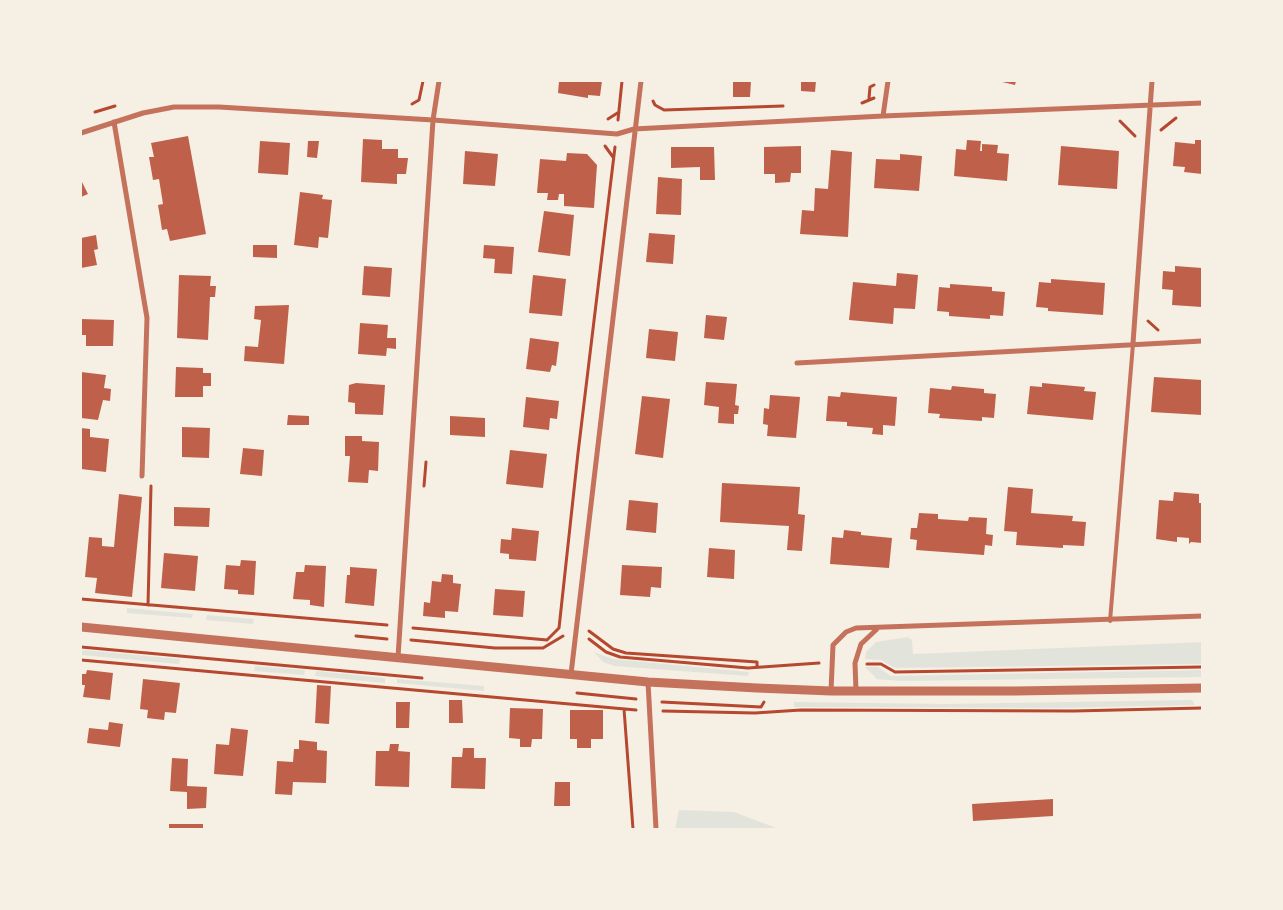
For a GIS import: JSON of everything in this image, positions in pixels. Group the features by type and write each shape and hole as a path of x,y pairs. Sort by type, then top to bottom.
{"street":[{"path":"398,657 433,120 439,81"},
{"path":"571,674 641,81"},
{"path":"883,116 888,81"},
{"path":"1133,343 1152,81"},
{"path":"81,133 143,113 174,108 210,107 433,120 617,134 634,129 883,116 1202,103"},
{"path":"114,122 147,318 142,476"},
{"path":"797,362 1202,340"},
{"path":"831,691 831,662 834,645 846,632 856,628 878,629 1110,621 1202,616"},
{"path":"81,627 648,682 757,688 831,691 1202,688"},
{"path":"856,691 855,663 861,644 878,629"},
{"path":"648,682 656,829"}],"lane":[{"path":"1110,621 1133,343"}],"path":[{"path":"404,105 412,104 419,100 423,81"},
{"path":"81,599 546,640 559,628 622,81"},
{"path":"598,118 608,119 619,112"},
{"path":"1119,120 1135,136 1159,131 1177,116"},
{"path":"604,145 614,158"},
{"path":"1135,317 1146,319 1160,332"},
{"path":"423,490 427,453"},
{"path":"148,605 151,485"},
{"path":"559,628 592,631 613,649 626,653 757,662 755,713"},
{"path":"349,636 495,648 543,648 561,636 591,639 606,652 620,657 757,667 831,662"},
{"path":"855,663 881,664 896,672 1202,667"},
{"path":"624,709 634,829"}],"shaded area":[{"path":"127,608 193,614 192,618 127,613"},
{"path":"207,615 254,619 253,624 206,620"},
{"path":"908,637 912,640 913,654 1202,642 1202,664 895,668 881,660 865,659 866,652 876,642"},
{"path":"83,650 180,659 179,664 81,655"},
{"path":"594,652 613,659 749,672 748,676 614,666 603,662"},
{"path":"255,666 305,670 304,675 254,671"},
{"path":"865,667 878,667 891,676 1202,670 1202,677 899,681 877,679"},
{"path":"316,671 385,678 385,683 315,676"},
{"path":"397,679 484,686 484,691 397,683"},
{"path":"1192,700 1195,705 1057,708 794,707 794,702 946,704"},
{"path":"679,810 734,812 779,829 675,829"}],"building":[{"path":"559,81 602,81 600,96 588,95 588,98 558,93"},
{"path":"733,81 751,81 750,97 733,97"},
{"path":"801,81 816,81 815,92 801,91"},
{"path":"998,81 1016,81 1015,85"},
{"path":"188,136 206,234 170,241 167,229 162,230 158,205 163,204 159,179 153,180 149,157 154,157 151,143"},
{"path":"363,139 382,140 382,149 398,149 398,158 408,158 406,174 397,174 397,184 361,182"},
{"path":"967,140 981,141 980,151 982,151 982,144 998,145 997,153 1009,154 1007,181 954,176 956,149 966,150"},
{"path":"1195,140 1202,140 1202,174 1184,172 1185,167 1173,166 1175,142 1195,144"},
{"path":"260,141 290,143 288,175 258,173"},
{"path":"308,141 319,141 317,158 307,157"},
{"path":"801,146 801,173 791,173 790,182 775,183 775,174 764,174 764,147"},
{"path":"1061,146 1119,151 1117,189 1058,185"},
{"path":"671,147 714,147 715,180 700,180 700,167 671,168"},
{"path":"831,150 852,152 848,237 800,234 802,210 814,211 815,188 828,189"},
{"path":"465,151 498,154 495,186 463,184"},
{"path":"567,153 587,154 597,165 594,208 564,206 564,194 559,194 558,200 547,200 548,193 537,193 540,159 566,161"},
{"path":"900,154 922,156 919,191 874,188 876,159 900,160"},
{"path":"658,177 682,179 681,215 656,214"},
{"path":"81,180 88,194 81,197"},
{"path":"300,192 323,195 322,199 332,200 328,238 319,237 318,248 294,245"},
{"path":"544,211 574,215 570,256 538,252"},
{"path":"649,233 675,235 673,264 646,262"},
{"path":"96,235 98,249 94,250 97,265 81,268 81,238"},
{"path":"253,245 277,245 277,258 253,257"},
{"path":"484,245 514,247 512,274 494,273 495,259 483,258"},
{"path":"364,266 392,268 390,297 362,295"},
{"path":"1175,266 1202,268 1202,307 1172,305 1173,290 1162,289 1163,271 1175,272"},
{"path":"897,273 918,275 915,309 894,308 893,324 849,320 853,282 896,286"},
{"path":"179,275 211,276 210,286 216,286 215,297 210,297 208,340 177,338"},
{"path":"533,275 566,279 562,316 529,313"},
{"path":"1051,279 1105,283 1103,315 1048,311 1048,308 1036,307 1039,282 1051,283"},
{"path":"950,284 992,287 992,291 1005,292 1003,316 990,315 990,319 949,316 949,312 937,311 939,287 950,288"},
{"path":"289,305 284,364 244,361 245,346 258,347 261,320 254,319 255,306"},
{"path":"706,315 727,317 724,340 704,338"},
{"path":"81,319 114,320 113,346 86,346 86,335 81,335"},
{"path":"360,323 388,325 387,338 396,338 396,349 387,348 386,356 358,354"},
{"path":"649,329 678,332 675,361 646,358"},
{"path":"530,338 559,342 556,366 552,365 550,372 526,369"},
{"path":"176,367 203,368 203,373 211,373 211,386 203,386 203,397 175,397"},
{"path":"81,372 106,375 104,388 111,389 110,401 103,400 98,420 81,418"},
{"path":"1154,377 1202,380 1202,415 1151,412"},
{"path":"706,382 737,384 735,405 739,406 738,414 734,414 734,424 718,423 719,407 704,405"},
{"path":"356,383 385,385 383,415 355,414 355,403 348,402 349,385"},
{"path":"1042,383 1085,387 1084,391 1096,392 1093,420 1027,414 1030,386 1042,387"},
{"path":"952,386 984,389 984,393 996,394 994,418 982,417 982,421 939,418 940,414 928,413 930,388 951,390"},
{"path":"841,392 897,397 895,426 883,425 883,435 872,434 873,428 847,426 847,422 826,421 828,396 840,397"},
{"path":"770,395 800,397 796,438 767,436 768,425 763,424 764,408 769,409"},
{"path":"642,396 670,399 663,458 635,454"},
{"path":"526,397 559,401 557,419 550,418 549,430 523,427"},
{"path":"288,415 309,416 309,425 287,425"},
{"path":"450,416 485,418 485,437 450,435"},
{"path":"182,427 210,428 209,458 182,457"},
{"path":"81,428 90,429 90,437 109,439 106,472 81,469"},
{"path":"345,436 362,436 362,441 379,442 378,471 369,470 368,483 348,482 350,456 345,456"},
{"path":"243,448 264,450 262,476 240,474"},
{"path":"510,450 547,454 543,488 506,484"},
{"path":"722,483 800,487 798,514 805,515 802,551 787,550 789,526 720,522"},
{"path":"1008,487 1033,489 1031,513 1073,516 1072,521 1086,522 1084,546 1063,545 1063,548 1016,545 1017,532 1004,531"},
{"path":"1174,492 1199,494 1199,503 1202,503 1202,543 1191,542 1189,544 1189,538 1177,537 1177,542 1156,539 1159,500 1173,501"},
{"path":"119,494 142,497 132,597 95,593 97,578 85,577 89,537 102,538 102,546 114,547"},
{"path":"629,500 658,503 656,533 626,530"},
{"path":"174,507 210,508 209,527 174,526"},
{"path":"919,513 938,514 938,519 968,521 969,517 987,518 986,534 993,535 992,546 985,545 984,555 916,550 917,540 910,539 911,528 917,528"},
{"path":"512,528 539,531 536,561 509,559 509,554 500,553 501,539 511,540"},
{"path":"844,530 861,532 861,535 892,538 889,568 830,564 832,537 843,538"},
{"path":"709,548 735,550 734,579 707,577"},
{"path":"164,553 198,556 195,591 161,588"},
{"path":"241,560 256,561 254,595 238,594 238,590 224,589 226,565 240,566"},
{"path":"305,565 326,566 324,607 310,605 310,600 293,599 296,572 304,572"},
{"path":"622,565 662,567 661,588 651,587 650,597 620,595"},
{"path":"350,567 377,569 374,606 345,603 347,575 350,575"},
{"path":"442,574 453,575 453,583 461,584 458,612 445,611 445,618 423,616 424,602 430,603 432,581 441,582"},
{"path":"495,589 525,591 523,617 493,615"},
{"path":"87,670 113,673 110,700 83,697 85,685 81,685 81,674 86,674"},
{"path":"143,679 180,683 176,713 165,712 164,720 147,718 148,710 140,709"},
{"path":"317,685 331,686 329,724 315,723"},
{"path":"449,700 462,700 463,723 449,723"},
{"path":"396,702 410,702 409,728 396,728"},
{"path":"510,708 543,709 542,739 532,739 531,747 520,747 520,739 509,738"},
{"path":"570,710 603,710 603,739 591,739 591,748 577,748 577,739 570,739"},
{"path":"109,722 123,724 120,747 87,743 89,728 108,730"},
{"path":"231,728 248,730 243,776 214,774 216,744 229,745"},
{"path":"299,740 317,742 317,750 327,751 326,783 293,782 292,795 275,794 277,761 293,762 294,749 299,749"},
{"path":"390,744 399,744 398,751 410,752 409,787 375,786 376,751 389,751"},
{"path":"463,748 474,748 474,758 486,758 485,789 451,788 452,757 462,757"},
{"path":"172,758 188,759 187,786 207,787 206,808 187,809 187,792 170,791"},
{"path":"555,782 570,782 570,806 554,806"},
{"path":"1053,799 1053,816 973,821 972,804"},
{"path":"169,824 203,824 203,829 169,829"}]}
